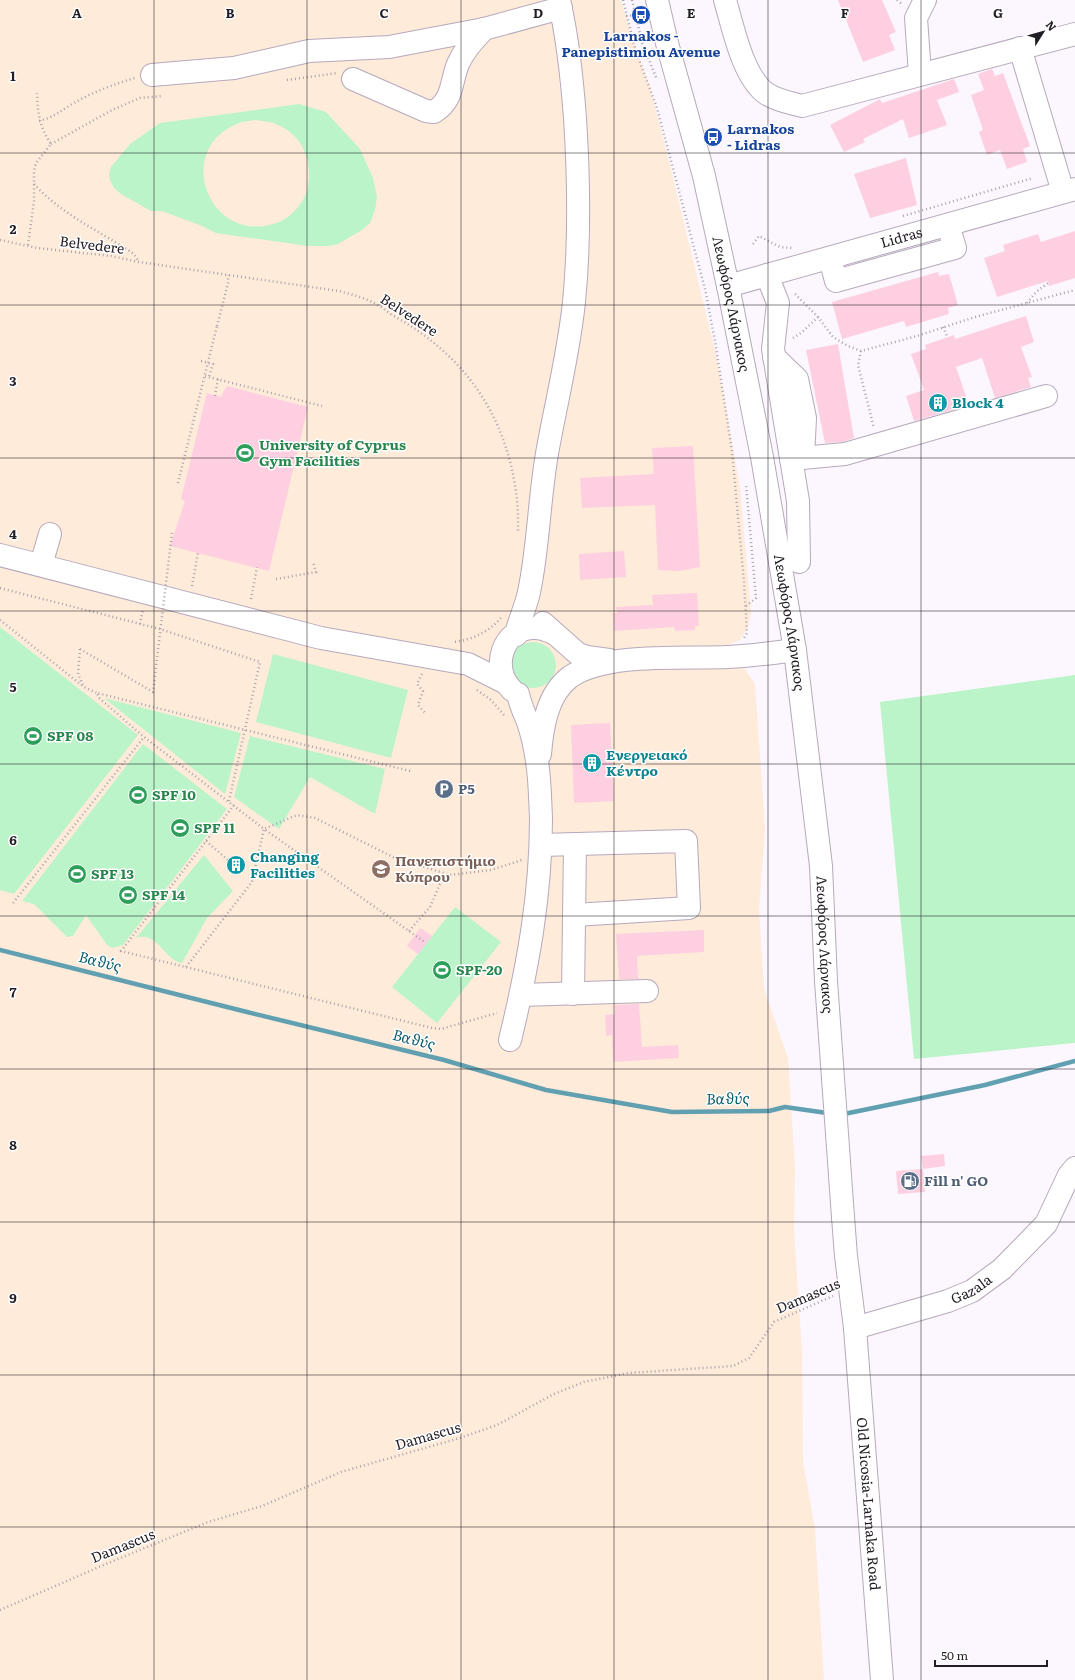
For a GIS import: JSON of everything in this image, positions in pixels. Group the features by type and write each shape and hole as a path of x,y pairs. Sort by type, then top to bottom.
{"street":[{"name":"Λεωφόρος Λάρνακος","path":"657,0 667,43 704,176 728,286 765,473 795,650 820,866 826,981 846,1256 850,1288"},
{"path":"725,0 742,58 752,77 766,94 782,101 802,106 1075,34"},
{"path":"920,74 916,18 925,0"},
{"path":"152,75 234,68 309,51 388,48 484,29 560,4 570,62 573,91 578,181 579,235 574,303 568,348 548,448 533,572 525,608 511,640 501,654 500,664 502,674 512,689 528,723 535,748 541,796 532,849 534,923 509,1006 510,1040"},
{"path":"353,79 426,111 434,112 448,101 454,76 464,52 484,29"},
{"path":"1020,48 1069,190"},
{"name":"Lidras","path":"728,286 1069,190"},
{"path":"771,274 778,303 773,353 797,458 799,562"},
{"path":"797,458 845,454 1046,396"},
{"path":"41,565 50,534"},
{"path":"0,554 321,638 468,664 528,698 540,698 550,695 569,680 598,664 672,658 728,657 795,650"},
{"path":"533,572 536,607 543,623 578,654 603,660 625,661"},
{"path":"437,658 473,658 493,653 524,630 534,628 544,629 558,636 568,649 571,660 569,680 549,706 546,714 540,750 539,771"},
{"path":"569,680 637,675 660,671 665,668 672,658"},
{"path":"532,849 575,844 686,841 689,908 574,915"},
{"path":"573,994 575,844"},
{"path":"509,1006 573,994 647,991"},
{"name":"Gazala","path":"855,1328 948,1301 972,1291 1002,1270 1046,1224 1069,1175 1075,1168"},
{"path":"850,1288 855,1328"},
{"name":"Old Nicosia-Larnaka Road","path":"855,1328 882,1680"}],"path":[{"path":"623,0 636,52 657,108 705,289 715,341 732,451 747,633 741,640"},
{"path":"632,0 649,62 658,83"},
{"path":"626,16 635,14"},
{"path":"39,121 48,119 72,104 124,81 152,75"},
{"path":"37,92 39,121 52,144"},
{"path":"28,245 31,225 34,171 36,163 52,144 112,110 140,98 163,96"},
{"path":"896,218 1033,178"},
{"path":"34,184 61,210 134,254 139,262"},
{"path":"753,244 759,236 780,247 798,247"},
{"name":"Belvedere","path":"0,240 37,248 111,256 139,262 339,291 361,297 380,306 386,312 406,322 446,352 473,381 491,409 508,452 516,493 518,535"},
{"path":"771,274 818,317 833,337 848,346 861,351 1027,302 1075,290"},
{"path":"178,483 228,284 228,275"},
{"path":"1027,302 1036,292 1048,283"},
{"path":"773,353 801,333 818,317"},
{"path":"943,327 948,338"},
{"path":"861,351 858,365 877,444"},
{"path":"201,360 213,364 209,377"},
{"path":"205,376 322,406"},
{"path":"215,396 218,380"},
{"path":"745,606 756,598 746,478"},
{"path":"84,687 78,674 80,649 153,692 172,533"},
{"path":"191,588 198,553"},
{"path":"276,579 316,572 314,562"},
{"path":"252,599 257,567"},
{"path":"163,581 170,583"},
{"path":"0,588 160,629 260,662 229,801"},
{"path":"426,714 418,704 423,691 418,684 437,658 489,630 505,612"},
{"path":"0,620 84,687 97,693 410,771"},
{"path":"472,688 491,700 506,719"},
{"path":"97,693 99,698 144,737 264,829 426,943"},
{"path":"13,903 144,737"},
{"path":"234,805 122,950 432,1028 441,1029 509,1006"},
{"path":"264,829 297,815 316,818 393,857 450,875 491,870 524,860"},
{"path":"186,967 252,882 264,829"},
{"path":"206,842 229,861"},
{"path":"523,866 524,860 532,849"},
{"path":"409,931 430,907 440,884 450,875"},
{"name":"Damascus","path":"0,1610 208,1522 262,1506 341,1472 460,1438 496,1425 554,1394 584,1382 628,1373 733,1366 749,1358 774,1322 850,1288"}],"shaded area":[{"name":"Πανεπιστήμιο Κύπρου","path":"0,0 621,0 632,37 649,84 669,161 717,359 740,487 751,613 748,627 740,640 730,644 729,663 745,669 755,684 765,829 759,909 764,989 788,1058 795,1168 794,1230 802,1352 803,1462 815,1529 824,1680 0,1680"}],"green space":[{"path":"299,104 326,112 360,149 373,178 377,197 375,210 370,223 362,230 338,244 329,246 308,246 216,233 202,226 162,211 151,211 121,194 114,188 109,174 111,167 130,144 160,123","holes":["255,120 271,122 292,134 299,141 304,150 309,170 307,191 300,205 279,222 255,227 234,222 218,210 208,193 204,174 206,154 217,137 239,123"]},
{"path":"0,627 138,735 14,894 0,890"},
{"path":"533,642 546,646 552,652 556,665 552,678 546,684 533,688 520,684 514,678 510,665 514,652 520,646"},
{"path":"273,654 408,690 391,758 256,722"},
{"path":"1075,675 1075,1043 914,1059 880,702"},
{"path":"104,698 241,733 225,794"},
{"path":"250,736 385,769 375,814 310,777 279,829 234,797"},
{"path":"143,744 227,809 123,945 112,948 107,945 86,915 73,936 67,937 34,904 22,901"},
{"path":"204,855 233,891 207,918 182,963 170,957 150,938 136,938"},
{"name":"SPF-20","path":"455,907 501,942 437,1023 392,987"}],"building":[{"path":"838,0 882,0 896,32 889,35 895,50 863,62"},
{"path":"992,69 995,76 1003,73 1030,146 1023,149 1027,162 1007,169 1000,150 987,155 979,132 983,130 971,95 984,90 978,74"},
{"path":"954,79 959,92 937,100 947,125 909,138 903,119 863,139 865,142 844,152 830,125 880,99 882,103"},
{"path":"906,158 917,205 870,218 854,174"},
{"path":"1075,231 1075,278 1049,286 1048,281 997,297 984,258 1005,251 1003,245 1038,234 1041,242"},
{"path":"938,272 939,276 949,274 958,305 948,308 949,314 906,327 904,321 842,339 832,302"},
{"path":"1026,316 1034,342 1021,347 1032,377 1028,378 1031,387 995,398 982,358 956,367 969,405 914,421 906,396 924,390 911,354 926,349 925,345 954,335 955,339"},
{"path":"838,344 854,438 843,442 825,443 806,350"},
{"name":"University of Cyprus Gym Facilities","path":"227,386 308,407 269,571 170,546 185,501 181,499 207,393 221,397"},
{"path":"693,446 700,567 679,571 658,570 655,505 582,508 580,478 654,474 652,448"},
{"path":"624,551 626,577 580,580 579,554"},
{"path":"697,593 699,626 695,626 695,630 675,631 674,627 614,631 613,613 617,613 616,607 653,605 652,595"},
{"name":"Ενεργειακό Κέντρο","path":"610,723 614,801 574,803 571,725"},
{"name":"Changing Facilities","path":"234,855 245,864 238,874 226,865"},
{"path":"420,928 432,936 418,954 407,946"},
{"path":"704,930 704,952 637,956 638,979 619,979 616,934"},
{"path":"639,1004 642,1047 678,1045 679,1058 613,1062 612,1035 606,1036 605,1015 615,1014 615,1005"},
{"path":"944,1154 945,1166 923,1169 921,1156"},
{"name":"Fill n' GO","path":"923,1169 925,1192 898,1194 896,1171"}],"waterway":[{"name":"Βαθύς","path":"0,950 444,1060 546,1090 672,1112 769,1111 785,1107 827,1113"},
{"name":"Βαθύς","path":"844,1114 985,1085 1075,1061"}],"place":[{"name":"Larnakos - Panepistimiou Avenue","path":"641,15"},
{"name":"Larnakos - Lidras","path":"713,137"},
{"name":"Block 4","path":"938,403"},
{"name":"University of Cyprus Gym Facilities","path":"245,453"},
{"name":"SPF 08","path":"33,736"},
{"name":"Ενεργειακό Κέντρο","path":"592,763"},
{"name":"P5","path":"444,789"},
{"name":"SPF 10","path":"138,795"},
{"name":"SPF 11","path":"180,828"},
{"name":"Changing Facilities","path":"236,865"},
{"name":"Πανεπιστήμιο Κύπρου","path":"381,869"},
{"name":"SPF 13","path":"77,874"},
{"name":"SPF 14","path":"128,895"},
{"name":"SPF-20","path":"442,970"},
{"name":"Fill n' GO","path":"910,1181"}]}
